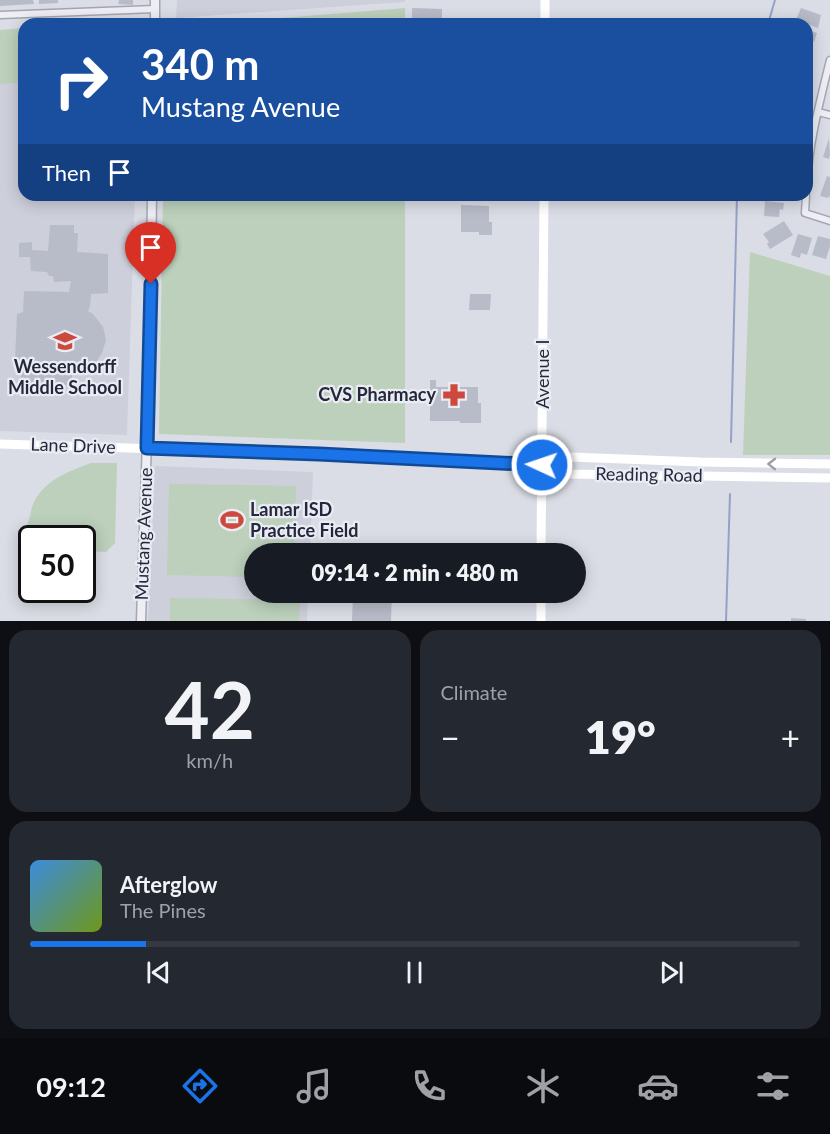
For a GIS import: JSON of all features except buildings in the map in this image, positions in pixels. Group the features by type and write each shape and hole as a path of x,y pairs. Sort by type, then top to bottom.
{"main road":[{"path":"545,0 545,18"},
{"name":"Avenue I","path":"541,543 544,201"},
{"name":"Lane Drive","path":"0,444 330,454 542,465"},
{"name":"Reading Road","path":"542,465 572,457 689,462 830,464"},
{"name":"Reading Road","path":"542,465 570,474 830,478"},
{"path":"814,478 815,465"},
{"path":"541,603 541,621"}],"street":[{"path":"0,15 155,4"},
{"path":"813,138 830,60"},
{"path":"818,112 830,115"},
{"name":"Mustang Avenue","path":"141,621 153,201"},
{"path":"806,201 805,213 830,221"}],"shaded area":[{"path":"177,0 405,0 405,2 176,18"},
{"name":"Wessendorff Middle School","path":"18,83 18,201 135,201 127,435 0,431 0,84"},
{"path":"155,466 313,472 310,543 244,543 244,603 308,603 307,621 148,621"}],"green space":[{"path":"405,8 405,18 281,18"},
{"path":"18,28 18,83 0,84 0,30"},
{"path":"163,201 405,201 405,443 159,434"},
{"path":"750,252 830,276 830,455 743,455"},
{"path":"91,463 117,463 115,543 106,552 96,552 96,525 28,525 33,505 39,494 58,477"},
{"name":"Lamar ISD Practice Field","path":"169,484 296,486 295,543 244,543 244,577 167,575"},
{"path":"170,598 244,599 244,603 300,603 299,621 170,621"}],"waterway":[{"path":"770,18 775,0"},
{"path":"731,442 737,201"},
{"path":"726,621 730,494"}],"place":[{"name":"Wessendorff Middle School","path":"65,341"},
{"name":"CVS Pharmacy","path":"454,395"},
{"name":"Lamar ISD Practice Field","path":"232,520"}],"route":[{"path":"151,284 147,448 542,465"}]}
